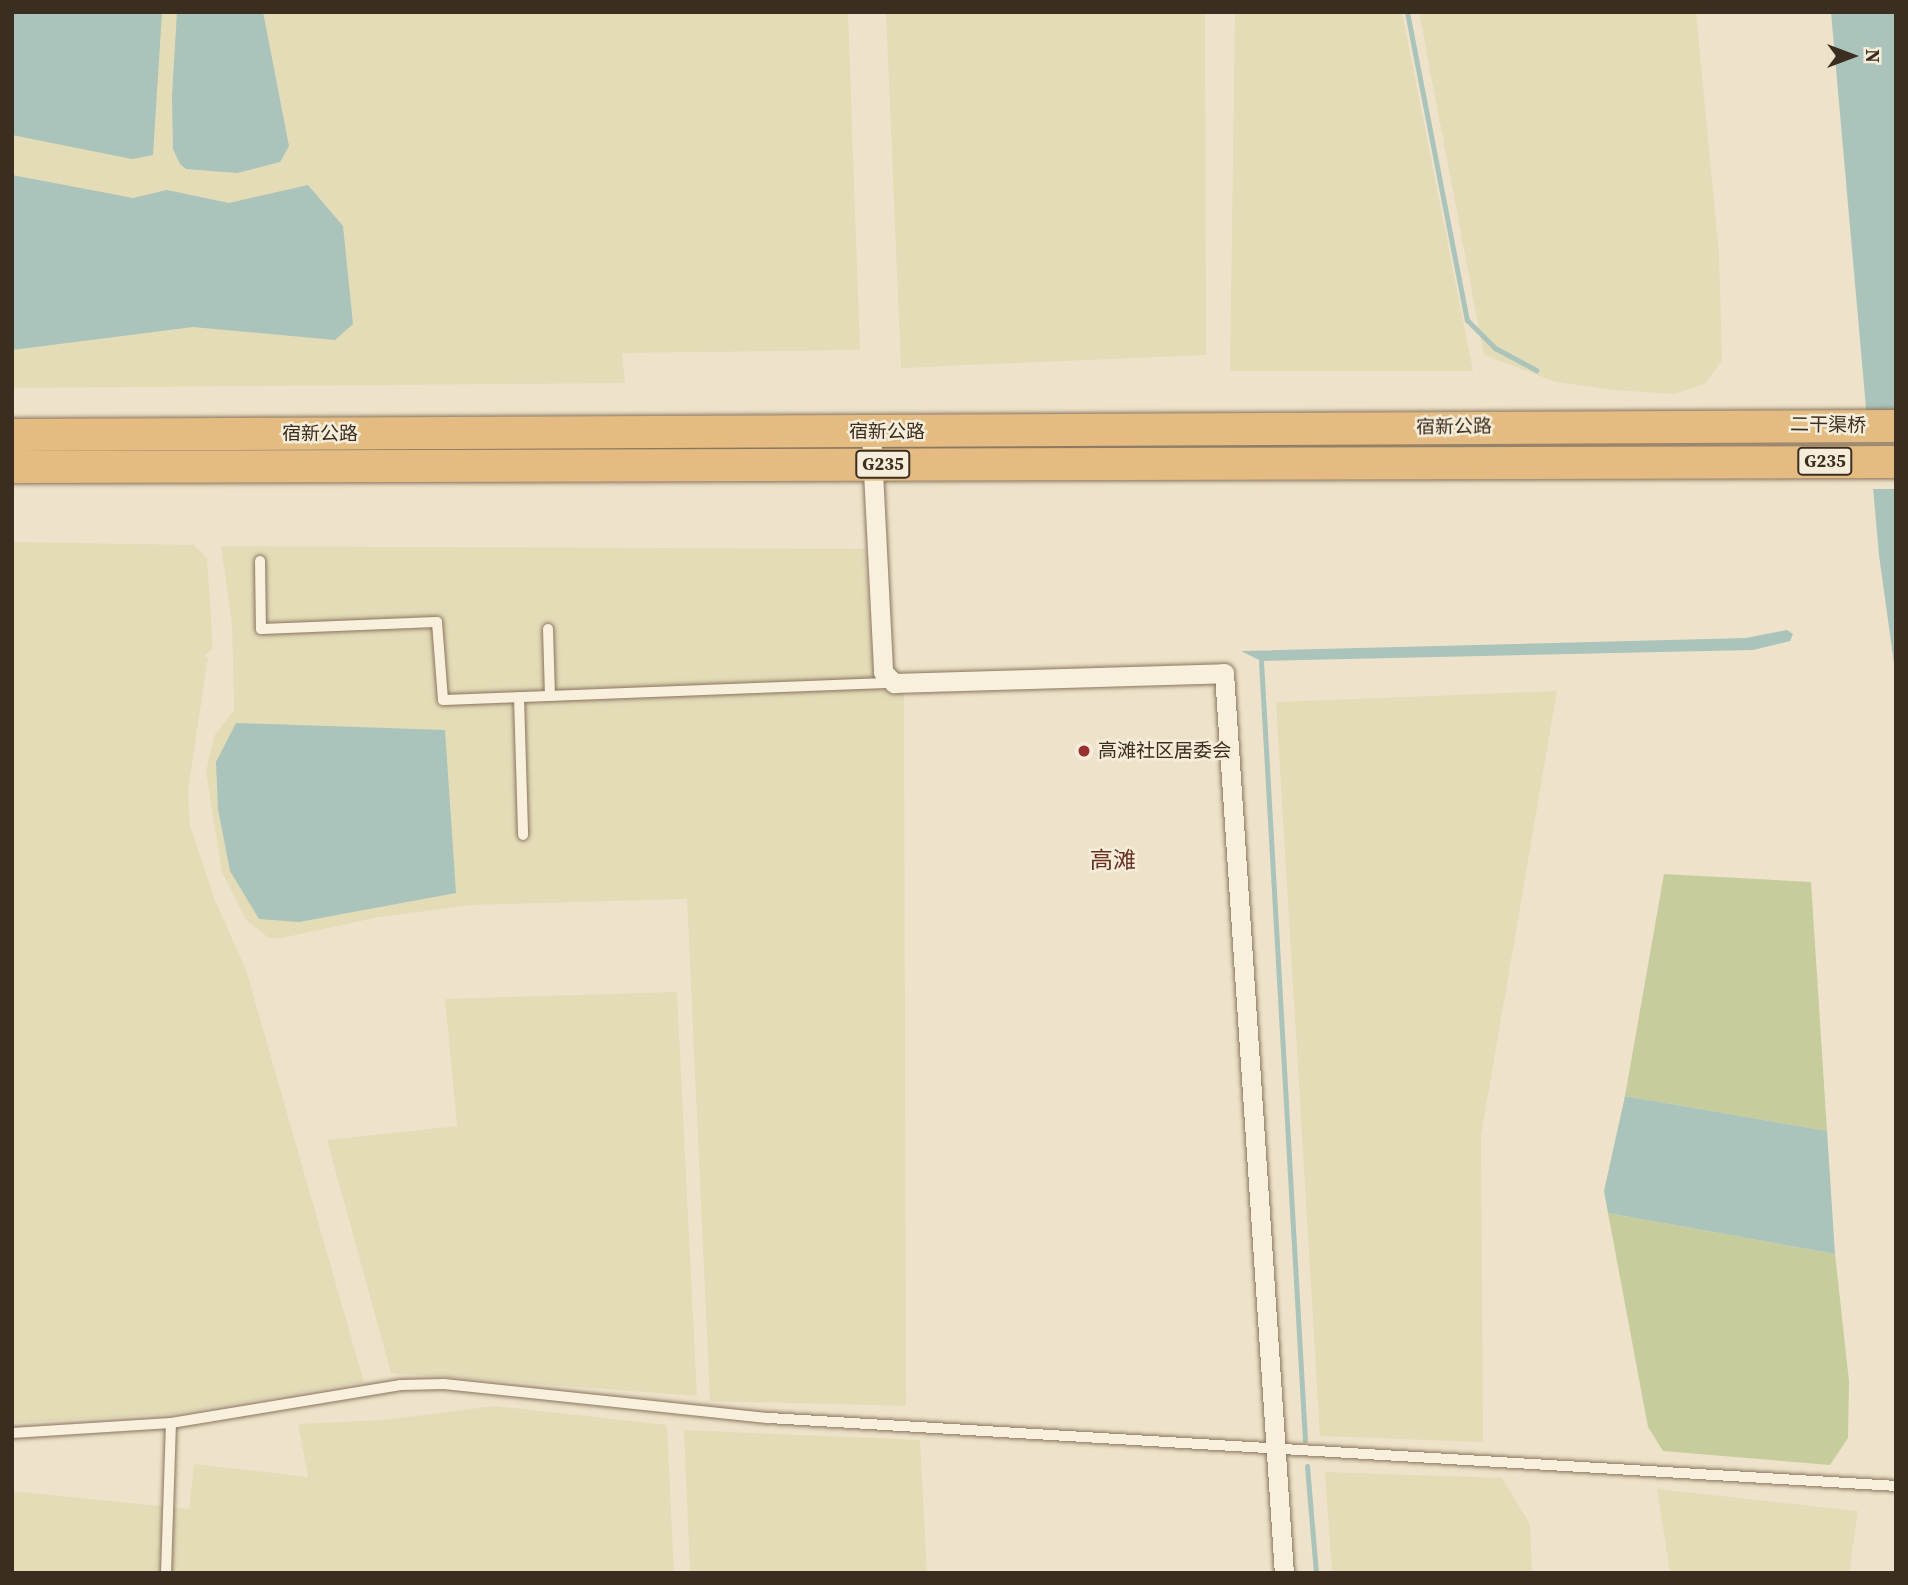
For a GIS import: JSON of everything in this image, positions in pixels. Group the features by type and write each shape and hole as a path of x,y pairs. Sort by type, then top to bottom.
{"highway":[{"name":"二干渠桥","path":"1761,424 1896,426"},
{"name":"宿新公路","path":"12,435 871,432 1761,424"},
{"name":"二干渠桥","path":"1754,461 1896,462"},
{"name":"宿新公路","path":"12,467 1754,461"}],"street":[{"path":"871,432 883,672 894,683 1224,673 1284,1573"}],"lane":[{"path":"260,561 261,629 437,622 443,700 894,683"},
{"path":"548,629 550,696"},
{"path":"519,697 523,835"},
{"path":"12,1433 171,1423 401,1385 444,1384 769,1418 1896,1486"},
{"path":"166,1573 171,1423"}],"shaded area":[{"path":"12,12 848,12 860,350 622,353 625,383 12,388"},
{"path":"886,12 1205,12 1206,355 901,368"},
{"path":"1235,12 1402,12 1473,371 1230,371"},
{"path":"1419,12 1696,12 1719,253 1722,360 1705,384 1675,394 1613,390 1556,382 1484,355"},
{"path":"12,542 194,545 207,558 213,648 204,656 208,658 188,790 190,825 215,900 246,970 364,1382 171,1414 12,1423"},
{"path":"221,546 865,549 875,690 904,692 906,1406 710,1401 687,899 471,905 379,917 282,938 269,938 246,920 222,872 206,772 214,736 234,710 232,624"},
{"path":"1557,691 1481,1136 1483,1442 1320,1436 1276,702"},
{"path":"677,992 697,1396 391,1373 327,1140 457,1126 445,999"},
{"path":"495,1406 667,1425 674,1573 12,1573 12,1491 189,1509 194,1464 308,1477 298,1424 384,1420"},
{"path":"684,1430 920,1440 927,1573 690,1573"},
{"path":"1325,1472 1502,1478 1530,1524 1532,1573 1332,1573"},
{"path":"1657,1489 1858,1511 1849,1573 1670,1573"}],"green space":[{"path":"1664,874 1811,882 1827,1131 1625,1096"},
{"path":"1608,1213 1835,1254 1849,1381 1848,1438 1830,1465 1663,1451 1648,1427"}],"water":[{"path":"12,12 162,12 153,155 132,159 12,135"},
{"path":"177,12 263,12 289,146 280,162 237,173 186,169 180,164 173,149 172,96"},
{"path":"1831,12 1896,12 1896,678 1879,555"},
{"path":"12,175 133,198 167,190 229,203 308,185 343,226 353,324 335,340 193,327 12,350"},
{"path":"1787,630 1793,634 1790,641 1753,650 1261,661 1241,651 1746,638"},
{"path":"236,723 445,730 456,893 299,922 259,919 230,871 218,809 216,762"},
{"path":"1625,1096 1827,1131 1835,1254 1608,1213 1604,1191"}],"pier":[{"path":"1863,418 1896,418 1896,489 1869,489"}],"waterway":[{"path":"1407,12 1467,320 1495,348 1536,370"},
{"path":"1261,661 1305,1440"},
{"path":"1307,1466 1316,1573"}],"place":[{"name":"高滩社区居委会","path":"1084,751"}],"district":[{"name":"高滩","path":"1113,860"}]}
